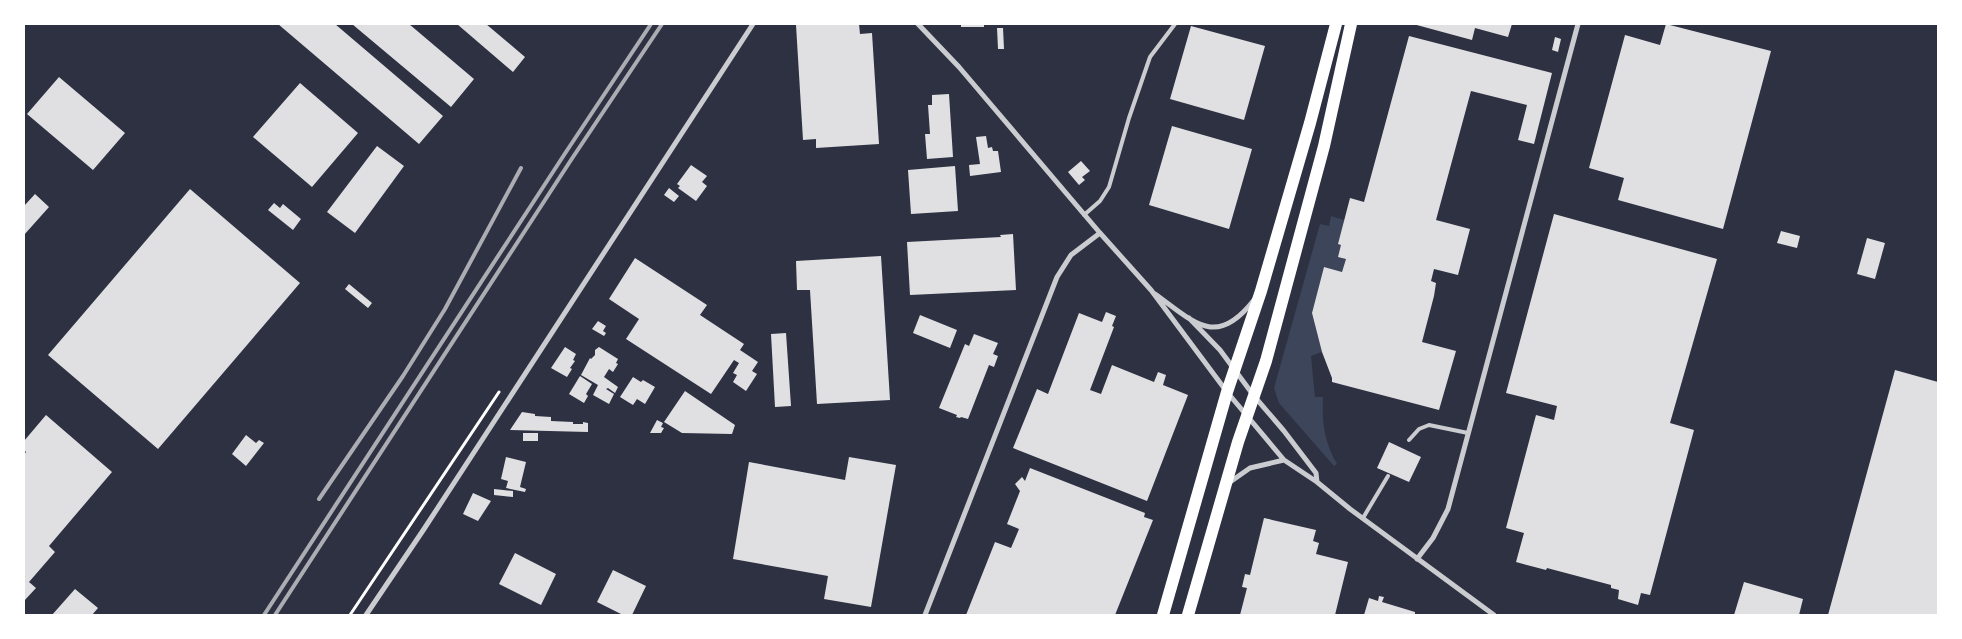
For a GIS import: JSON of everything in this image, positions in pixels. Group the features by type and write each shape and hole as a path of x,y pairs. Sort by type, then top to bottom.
{"main road":[{"path":"1163,615 1227,392 1261,290 1310,123 1336,24"},
{"path":"1188,615 1247,416 1266,361 1324,146 1351,24"}],"street":[{"path":"366,615 435,513 753,24"},
{"path":"918,24 959,66 1100,234 1151,290 1227,392 1284,460 1317,482 1494,615"},
{"path":"1417,559 1433,538 1448,509 1578,24"},
{"path":"925,615 1057,277 1071,255 1100,234"},
{"path":"1151,290 1189,318 1220,350 1316,473 1317,482"},
{"path":"1189,318 1210,328 1228,325 1246,311 1261,290"},
{"path":"1226,486 1238,474 1250,468 1284,460"}],"lane":[{"path":"1084,215 1100,202 1109,187 1129,118 1150,58 1174,24"},
{"path":"1409,440 1419,429 1429,425 1468,433"},
{"path":"1363,518 1388,476"}],"shaded area":[{"path":"1331,216 1344,220 1341,245 1346,259 1342,272 1324,267 1312,313 1322,352 1311,356 1315,397 1323,397 1325,432 1329,447 1337,464 1334,466 1279,403 1274,388 1320,224 1329,226"}],"building":[{"path":"278,24 335,24 443,116 419,144"},
{"path":"352,24 409,24 474,79 451,107"},
{"path":"457,24 486,24 525,57 513,72"},
{"path":"859,24 860,34 872,33 879,144 816,148 816,139 803,140 796,25"},
{"path":"961,24 984,24 984,27 961,27"},
{"path":"1413,24 1512,24 1508,37 1475,28 1472,40"},
{"path":"1666,24 1771,51 1723,229 1618,200 1624,178 1589,168 1625,35 1660,45"},
{"path":"1191,26 1265,46 1244,120 1170,99"},
{"path":"997,28 1003,28 1004,49 998,49"},
{"path":"1409,36 1552,73 1534,144 1518,140 1527,105 1471,91 1436,220 1470,229 1458,275 1434,269 1431,281 1436,283 1434,296 1422,342 1456,351 1439,410 1332,382 1312,313 1324,267 1342,272 1346,259 1338,257 1341,245 1338,244 1350,198 1364,202"},
{"path":"1555,37 1561,39 1558,52 1552,50"},
{"path":"59,77 125,133 93,170 27,114"},
{"path":"300,83 358,133 312,187 253,137"},
{"path":"949,94 953,157 927,159 925,134 930,134 928,105 932,105 932,95"},
{"path":"1172,126 1252,149 1229,229 1149,205"},
{"path":"986,136 988,148 992,147 993,151 998,151 1001,172 970,176 969,165 980,164 976,137"},
{"path":"377,146 404,166 355,233 327,212"},
{"path":"1081,161 1090,171 1082,177 1085,180 1079,185 1068,172"},
{"path":"691,165 707,176 702,182 707,186 696,201 678,188 680,186 677,184"},
{"path":"955,166 958,211 911,214 908,170"},
{"path":"669,188 679,196 674,202 664,195"},
{"path":"190,189 300,283 158,449 48,355"},
{"path":"35,194 49,207 24,235 24,206"},
{"path":"274,203 280,208 283,204 301,219 293,230 268,210"},
{"path":"1554,214 1717,259 1670,423 1694,430 1650,595 1641,593 1638,605 1618,599 1619,590 1611,588 1611,585 1516,562 1524,533 1506,528 1536,415 1554,420 1557,406 1506,393"},
{"path":"1781,231 1800,236 1797,248 1777,243"},
{"path":"1013,234 1016,290 910,295 907,242 1001,237 1000,235"},
{"path":"1867,238 1885,243 1875,279 1857,274"},
{"path":"881,256 890,400 817,404 810,290 797,290 796,261"},
{"path":"635,258 707,305 700,315 744,344 740,350 758,362 752,371 757,374 746,391 733,382 737,375 733,373 739,363 734,360 711,394 626,339 639,319 609,299"},
{"path":"349,284 372,303 368,308 345,289"},
{"path":"1106,312 1116,316 1112,326 1114,327 1090,390 1101,394 1112,365 1154,382 1158,372 1166,375 1163,385 1188,395 1147,501 1013,448 1037,389 1048,394 1079,313 1102,322"},
{"path":"920,315 957,330 950,348 913,333"},
{"path":"598,321 606,326 603,331 606,333 604,336 592,329"},
{"path":"786,333 791,406 775,407 771,334"},
{"path":"974,334 998,343 993,354 998,356 994,367 989,365 968,419 956,417 957,415 939,408 965,344 969,346"},
{"path":"565,347 576,354 573,360 575,361 570,368 572,369 567,377 551,368"},
{"path":"599,347 618,359 616,363 618,364 613,372 609,369 604,377 618,387 615,393 608,388 606,389 614,394 609,404 593,395 598,385 581,375 590,358 595,355 595,350"},
{"path":"1895,370 1938,382 1938,615 1828,615"},
{"path":"580,376 592,384 586,394 588,396 584,403 569,394"},
{"path":"633,377 655,387 645,404 637,399 633,405 620,397"},
{"path":"685,391 735,425 732,434 682,433 664,422"},
{"path":"522,412 535,414 535,416 551,417 551,421 573,422 573,424 588,423 588,432 510,430"},
{"path":"46,415 112,472 49,546 55,552 29,582 36,588 24,601 24,455 26,452 24,450 24,441"},
{"path":"657,420 663,423 661,427 664,428 661,433 650,433"},
{"path":"523,433 538,433 538,441 523,441"},
{"path":"246,435 256,443 259,440 264,443 246,466 232,454"},
{"path":"1389,442 1421,457 1409,482 1377,468"},
{"path":"506,457 526,462 520,487 526,489 525,492 506,488 508,481 501,479"},
{"path":"849,457 896,465 871,607 824,599 828,576 733,559 749,462 845,480"},
{"path":"1030,468 1145,513 1144,517 1153,520 1115,615 966,615 995,542 1011,548 1019,529 1007,524 1020,491 1015,484 1022,477 1025,481"},
{"path":"494,489 513,491 513,497 494,495"},
{"path":"473,493 491,501 478,521 463,514"},
{"path":"1264,518 1316,530 1313,541 1319,543 1316,554 1348,562 1335,615 1240,615 1247,588 1242,587 1245,574 1250,575"},
{"path":"515,553 556,574 541,605 499,584"},
{"path":"613,570 646,586 632,615 623,615 597,602"},
{"path":"1744,582 1803,599 1799,615 1734,615"},
{"path":"75,589 98,608 92,615 52,615"},
{"path":"1379,596 1384,597 1382,602 1415,612 1415,615 1364,615 1369,598 1378,601"}],"railway":[{"path":"264,615 651,24"},
{"path":"275,615 571,160 662,24"},
{"path":"319,499 403,376 445,309 521,168"}]}
